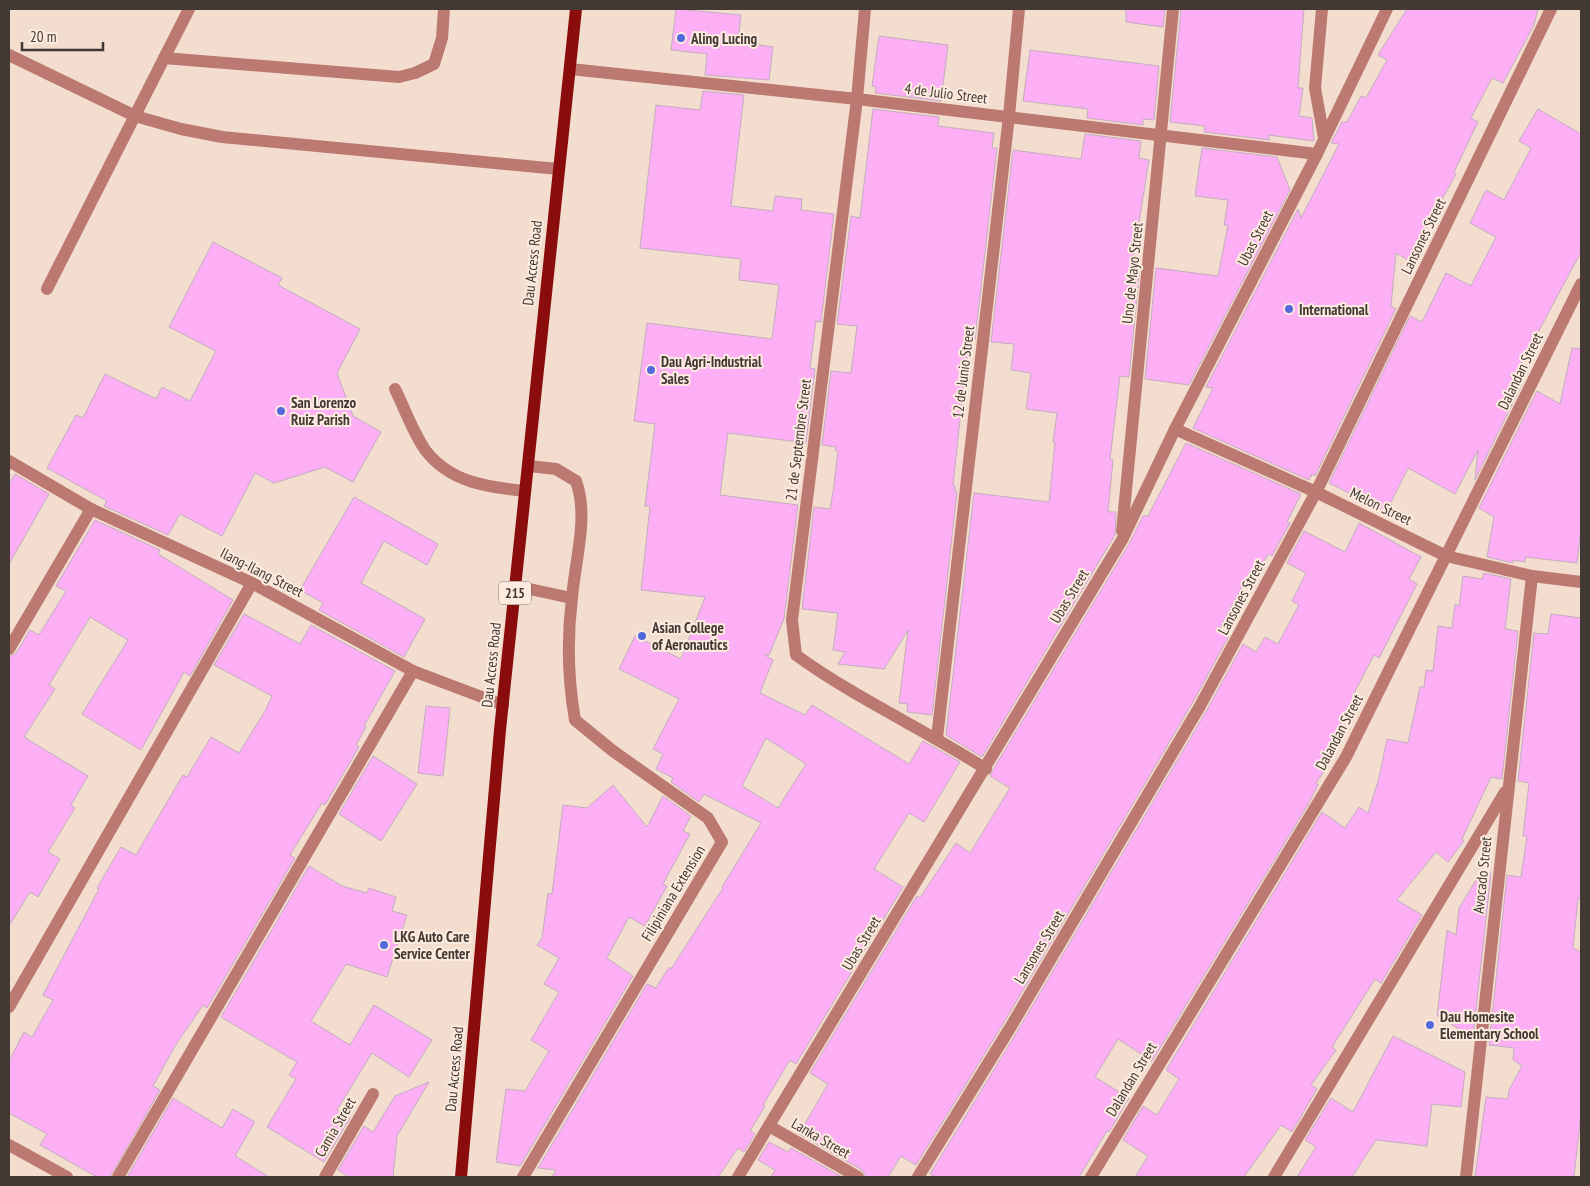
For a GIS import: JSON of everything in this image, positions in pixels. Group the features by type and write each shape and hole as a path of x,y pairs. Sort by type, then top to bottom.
{"main road":[{"name":"Dau Access Road","path":"461,1177 503,705 576,9"}],"street":[{"path":"47,289 189,9"},
{"path":"164,58 399,77 415,73 434,64 442,38 444,9"},
{"name":"21 de Septembre Street","path":"865,9 857,98 792,620 796,655 818,671 937,738 986,769"},
{"name":"12 de Junio Street","path":"937,738 1009,116 1019,9"},
{"name":"Uno de Mayo Street","path":"1122,540 1173,9"},
{"path":"1322,9 1315,88 1324,138"},
{"name":"Ubas Street","path":"738,1177 986,769 1122,540 1175,429 1317,154 1387,9"},
{"name":"Lansones Street","path":"918,1177 1010,1028 1200,706 1316,492 1551,9"},
{"path":"9,55 135,116 181,130 222,137 558,169"},
{"name":"4 de Julio Street","path":"570,68 857,98 1317,154"},
{"name":"Dalandan Street","path":"1091,1177 1346,757 1581,284"},
{"path":"395,389 425,450 451,475 482,486 526,491"},
{"name":"Melon Street","path":"1175,429 1316,492 1446,556 1532,576 1581,582"},
{"name":"Ilang-Ilang Street","path":"9,462 91,509 252,583 413,671 503,705"},
{"path":"516,586 572,598 581,517 581,496 576,481 556,469 529,466"},
{"path":"9,649 91,509"},
{"name":"Avocado Street","path":"1466,1177 1532,576"},
{"path":"9,1007 252,583"},
{"name":"Filipiniana Extension","path":"523,1177 722,842 708,818 613,751 575,720 570,690 572,598"},
{"path":"118,1177 413,671"},
{"path":"1274,1177 1508,788"},
{"name":"Camia Street","path":"325,1177 372,1094"},
{"name":"Lanka Street","path":"769,1126 858,1177"},
{"path":"9,1145 67,1177"}],"building":[{"path":"676,9 741,15 738,42 773,47 769,80 705,75 707,54 671,50"},
{"path":"1126,9 1165,9 1163,27 1126,22"},
{"path":"1181,9 1304,9 1298,88 1303,88 1299,116 1312,118 1314,141 1268,135 1270,140 1204,132 1205,126 1170,122"},
{"path":"1407,9 1538,9 1534,25 1503,83 1492,78 1471,118 1478,122 1454,172 1456,174 1408,260 1396,253 1391,306 1396,309 1315,476 1312,474 1309,480 1193,428 1213,388 1206,387 1298,209 1301,218 1339,144 1331,143 1342,122 1347,122 1361,96 1366,98 1387,60 1378,55"},
{"path":"879,36 948,45 941,101 875,93 876,87 872,86"},
{"path":"1030,50 1159,66 1154,120 1143,119 1143,125 1087,118 1088,109 1023,101"},
{"path":"703,91 744,95 731,206 773,211 775,196 802,199 801,210 834,214 821,322 816,321 810,368 815,369 806,443 728,433 720,495 798,505 784,619 769,655 765,655 773,660 760,693 805,715 812,705 909,764 923,741 960,762 924,822 909,813 874,869 903,887 796,1064 790,1060 763,1105 765,1106 750,1131 755,1134 744,1152 738,1148 718,1177 552,1177 556,1170 538,1168 647,984 656,988 669,967 671,969 723,888 761,823 704,794 699,802 671,782 673,778 656,769 663,754 653,749 679,699 619,669 635,636 681,659 705,597 641,590 650,506 645,506 655,424 634,421 647,323 772,339 779,285 739,280 741,259 640,248 656,105 700,110","holes":["766,738 806,764 778,808 742,786"]},
{"path":"873,109 939,117 938,126 994,133 992,148 997,148 975,340 970,339 964,383 953,485 957,492 932,715 907,712 908,704 899,703 908,630 884,669 838,664 845,652 833,650 838,613 802,609 814,507 830,509 838,451 835,450 836,447 822,445 831,371 851,373 857,326 837,324 851,216 860,218"},
{"path":"1538,109 1581,134 1581,252 1513,379 1522,384 1475,480 1478,450 1455,494 1408,468 1386,512 1329,483 1410,316 1422,322 1446,273 1471,286 1496,237 1470,223 1486,190 1504,200 1531,148 1519,141"},
{"path":"1085,134 1141,141 1139,158 1149,160 1132,266 1140,266 1129,377 1120,376 1110,459 1113,460 1108,512 1116,512 1115,535 982,757 946,735 974,493 1049,502 1057,413 1026,409 1031,373 1011,370 1014,344 991,342 1013,150 1081,159"},
{"path":"1202,148 1277,157 1290,190 1189,385 1145,379 1156,268 1218,276 1228,225 1224,225 1228,200 1195,196"},
{"path":"213,242 282,278 278,285 360,329 337,373 353,416 381,432 353,482 325,467 274,483 255,473 222,536 180,514 168,535 104,506 107,501 47,468 76,415 83,418 105,374 156,399 162,387 190,401 216,351 169,327"},
{"path":"1572,348 1581,349 1581,530 1577,563 1526,557 1525,562 1513,560 1513,563 1487,557 1494,517 1479,508 1537,391 1560,404"},
{"path":"1186,443 1301,494 1287,522 1290,523 1272,556 1268,554 1257,575 1250,572 1219,630 1229,636 1193,702 1003,1024 916,1165 901,1156 888,1177 866,1177 862,1170 799,1134 828,1084 810,1073 917,896 920,898 956,843 970,853 1010,788 990,776 994,768 1129,544 1143,516 1148,516"},
{"path":"15,474 49,494 9,564 9,484"},
{"path":"354,497 438,544 427,565 384,541 361,583 425,619 404,657 319,610 323,603 300,590"},
{"path":"95,520 160,550 158,554 233,600 190,676 184,672 141,750 82,714 128,640 90,617 49,685 55,689 24,737 88,776 71,805 75,808 48,852 60,859 38,897 30,892 9,926 9,657 16,653 30,630 39,635 66,591 56,586"},
{"path":"1359,523 1421,557 1409,579 1417,584 1379,658 1374,655 1352,697 1357,700 1321,759 1329,764 1316,783 1318,785 1309,803 1152,1061 1118,1039 1095,1077 1129,1098 1109,1132 1107,1131 1079,1177 936,1177 930,1174 1017,1032 1207,710 1243,644 1256,652 1265,637 1278,644 1299,605 1292,601 1306,573 1287,563 1304,531 1345,552"},
{"path":"1484,573 1511,579 1505,629 1518,631 1502,779 1491,777 1462,839 1464,841 1448,862 1436,852 1397,900 1422,915 1381,983 1375,979 1332,1047 1336,1050 1311,1085 1317,1089 1292,1132 1281,1125 1244,1177 1135,1177 1148,1156 1123,1140 1143,1106 1157,1115 1179,1079 1166,1070 1322,812 1345,828 1359,807 1368,813 1379,778 1387,739 1408,743 1420,687 1424,687 1426,670 1433,671 1438,626 1452,628 1455,604 1459,606 1463,576 1482,579"},
{"path":"244,614 300,644 311,625 395,671 364,726 366,727 356,745 359,747 325,805 322,803 290,855 295,858 207,1008 203,1005 175,1046 153,1086 160,1090 110,1177 97,1177 40,1145 47,1134 9,1113 9,1061 24,1032 32,1037 53,1000 43,995 99,889 97,888 121,847 136,855 183,775 187,777 211,737 239,753 265,711 272,696 214,665"},
{"path":"1551,614 1581,618 1581,899 1578,898 1573,948 1581,952 1581,1114 1574,1177 1475,1177 1486,1097 1508,1099 1509,1090 1522,1066 1513,1060 1514,1048 1489,1045 1507,875 1521,877 1527,836 1523,836 1529,783 1518,781 1534,633 1548,634"},
{"path":"426,706 450,708 443,776 418,773"},
{"path":"373,756 417,784 381,841 339,814"},
{"path":"613,785 647,827 663,796 691,816 683,831 690,834 663,884 667,886 645,926 629,917 607,958 633,976 520,1166 496,1162 506,1089 525,1091 549,1051 531,1040 559,992 544,984 559,958 537,945 542,938 548,893 552,894 563,805 587,808"},
{"path":"309,866 342,886 367,893 369,888 396,897 392,911 407,915 387,977 346,964 311,1021 350,1045 374,1005 432,1040 409,1077 372,1053 337,1110 350,1118 324,1162 267,1127 296,1079 289,1075 297,1062 221,1017"},
{"path":"1481,872 1491,873 1473,1037 1437,1016 1447,930 1456,935 1459,908"},
{"path":"1393,1036 1465,1072 1461,1107 1432,1104 1427,1146 1376,1140 1352,1177 1297,1177 1316,1147 1305,1140 1331,1098 1353,1112"},
{"path":"429,1082 397,1136 393,1177 349,1177 338,1170 364,1126 373,1132 395,1096"},
{"path":"173,1098 222,1128 233,1109 255,1122 235,1156 269,1177 127,1177"},
{"path":"769,1142 788,1152 791,1148 842,1177 771,1177 775,1170 758,1160"}],"place":[{"name":"Aling Lucing","path":"681,38"},
{"name":"International","path":"1289,309"},
{"name":"Dau Agri-Industrial Sales","path":"651,370"},
{"name":"San Lorenzo Ruiz Parish","path":"281,411"},
{"name":"Asian College of Aeronautics","path":"642,636"},
{"name":"LKG Auto Care Service Center","path":"384,945"},
{"name":"Dau Homesite Elementary School","path":"1430,1025"}]}
